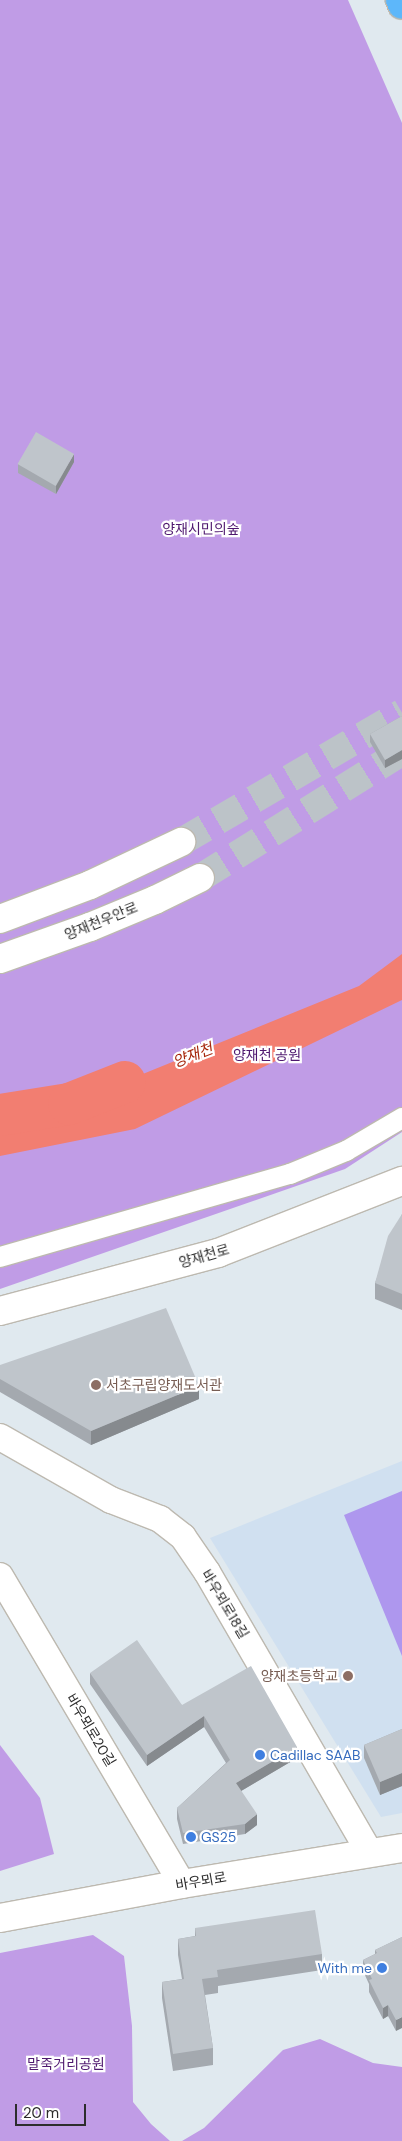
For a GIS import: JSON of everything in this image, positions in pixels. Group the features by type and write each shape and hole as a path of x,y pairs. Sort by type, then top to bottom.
{"highway":[{"path":"400,0 402,5"}],"street":[{"path":"0,919 90,885 181,842"},
{"name":"양재천우안로","path":"0,959 90,927 155,900 200,878"},
{"path":"0,1257 290,1174 346,1150 402,1118"},
{"name":"양재천로","path":"0,1311 218,1253 402,1181"},
{"name":"바우뫼로18길","path":"0,1437 111,1500 160,1519 173,1527 183,1538 207,1572 370,1853"},
{"name":"바우뫼로20길","path":"0,1576 182,1884"},
{"name":"바우뫼로","path":"0,1918 182,1884 402,1848"}],"shaded area":[{"name":"양재초등학교","path":"402,1461 402,1813 381,1817 210,1538"},
{"path":"402,1491 402,1656 344,1515"}],"green space":[{"name":"양재시민의숲","path":"0,0 348,0 402,123 402,1132 345,1169 0,1289"},
{"path":"0,1745 40,1798 54,1854 0,1871"},
{"name":"말죽거리공원","path":"93,1935 124,1956 132,2026 133,2102 151,2124 170,2141 0,2141 0,1953"},
{"path":"320,2039 373,2063 402,2067 402,2141 182,2141 204,2128 283,2050"}],"water":[{"path":"402,954 402,1000 135,1129 0,1156 0,1115 69,1104 359,986"}],"building":[{"path":"36,432 74,454 56,486 18,464"},
{"path":"402,716 402,750 385,760 370,734"},
{"path":"402,1214 402,1294 375,1283 388,1236"},
{"name":"서초구립양재도서관","path":"166,1308 199,1386 91,1431 0,1379 0,1365"},
{"path":"137,1640 182,1705 251,1666 297,1747 236,1783 257,1814 245,1824 183,1833 177,1808 230,1760 204,1716 147,1755 90,1673"},
{"path":"402,1729 402,1773 380,1782 364,1745"},
{"path":"315,1910 322,1954 217,1970 218,1977 202,1979 213,2048 173,2054 162,1982 184,1979 178,1939 196,1936 195,1928"},
{"path":"402,1937 402,2017 396,2020 388,2005 383,2008 369,1980 372,1979 363,1960 377,1953 375,1950"}],"waterway":[{"name":"양재천","path":"0,1115 69,1104 125,1082"}],"tunnel":[{"path":"181,842 402,713"},
{"path":"200,878 402,752"}],"place":[{"name":"서초구립양재도서관","path":"96,1385"},
{"name":"양재초등학교","path":"348,1676"},
{"name":"Cadillac SAAB","path":"260,1755"},
{"name":"GS25","path":"191,1837"},
{"name":"With me","path":"382,1968"}],"park label":[{"name":"양재천 공원","path":"267,1055"}]}
